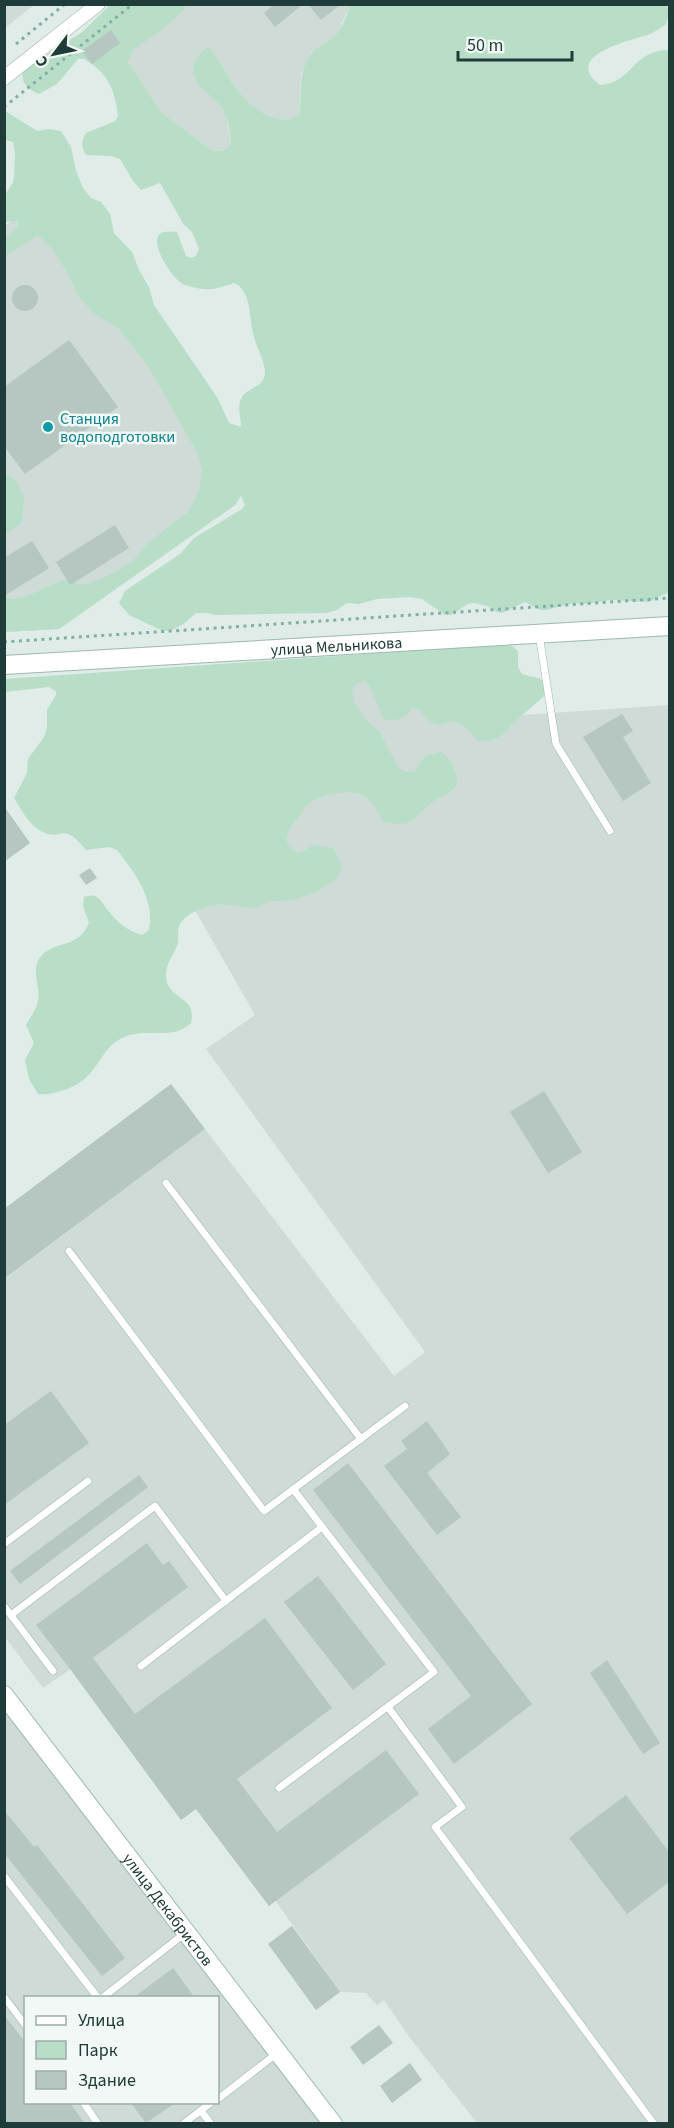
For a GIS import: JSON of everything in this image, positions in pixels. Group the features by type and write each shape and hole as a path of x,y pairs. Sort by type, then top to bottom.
{"street":[{"path":"4,78 98,4"},
{"name":"улица Мельникова","path":"4,665 669,626"},
{"name":"улица Декабристов","path":"4,1695 333,2124"}],"lane":[{"path":"539,634 556,744 610,831"},
{"path":"166,1183 361,1438"},
{"path":"69,1251 264,1511 405,1406"},
{"path":"4,1544 88,1481"},
{"path":"279,1788 435,1672 293,1489"},
{"path":"11,1615 155,1506 226,1601"},
{"path":"141,1666 322,1527"},
{"path":"4,1606 53,1671"},
{"path":"388,1707 462,1807 435,1827 654,2124"},
{"path":"4,1876 98,1996"},
{"path":"103,1996 186,1932"},
{"path":"4,1997 24,2023"},
{"path":"219,2097 278,2052"},
{"path":"84,2104 98,2124"},
{"path":"183,2124 211,2104"},
{"path":"201,2111 211,2124"}],"path":[{"path":"16,44 65,4"},
{"path":"4,107 133,4"},
{"path":"4,642 669,598"}],"shaded area":[{"path":"5,4 34,4 34,5 5,28"},
{"path":"350,4 338,32 330,41 311,52 301,74 299,116 290,120 279,119 255,109 245,101 209,47 203,89 212,95 226,114 231,145 222,151 211,150 161,112 128,62 133,50 182,12 187,5"},
{"path":"39,201 201,431 235,505 59,629 5,632 5,226"},
{"path":"440,661 479,718 669,705 669,2123 477,2123 410,2038 384,2000 377,2005 366,1993 340,1992 275,1900 269,1906 196,1809 181,1820 71,1669 43,1688 5,1637 5,1279 205,1129 394,1376 425,1352 206,1049 255,1015 69,690"},
{"path":"5,1707 326,2123 5,2123"}],"green space":[{"path":"110,5 187,5 164,28 133,50 128,62 161,112 211,150 222,151 231,145 226,116 220,106 199,85 194,72 194,65 198,57 209,47 234,86 249,102 268,115 287,119 299,115 303,69 306,62 314,51 337,33 350,5 667,5 669,15 666,24 650,34 604,51 594,57 589,65 590,74 600,85 611,83 620,79 647,55 669,50 669,592 649,602 611,600 586,604 573,603 546,610 540,610 525,602 502,613 474,603 468,604 451,615 445,615 422,599 410,597 377,599 359,604 347,603 337,610 326,613 215,615 196,613 185,623 168,631 163,631 129,615 119,603 125,591 180,554 194,538 242,509 245,505 241,496 235,505 59,629 5,632 5,598 29,595 66,579 77,584 88,584 114,573 133,561 147,544 189,511 199,492 202,471 198,454 148,366 119,329 95,314 79,297 54,251 37,236 5,256 5,240 18,226 18,221 6,222 5,220 5,195 13,182 15,153 13,142 5,140 5,113 7,112 37,131 49,129 61,131 71,147 76,171 83,188 91,198 101,202 110,214 114,233 132,252 149,287 154,305 218,399 229,423 241,427 239,410 241,399 243,395 262,382 265,373 255,341 248,301 241,288 234,283 210,289 185,285 164,263 157,240 163,232 177,232 186,256 191,258 196,256 199,249 192,232 184,225 160,183 141,190 120,159 111,156 86,155 84,152 82,144 86,133 115,121 118,116 115,98 105,76 92,64 84,59 78,59 57,84 39,94 28,88 24,82 23,70 82,32"},
{"path":"5,473 15,480 24,497 22,520 5,535"},
{"path":"509,644 518,651 518,667 522,674 542,681 544,696 504,733 492,739 477,741 460,724 449,722 436,724 431,722 419,709 411,708 404,717 385,720 365,680 352,688 354,702 367,721 379,731 398,767 405,772 414,772 425,756 442,752 457,776 455,787 431,803 411,821 401,824 384,822 375,806 360,794 340,793 312,801 289,831 288,845 299,853 314,845 333,848 341,867 339,875 315,892 296,899 269,902 252,908 225,904 215,905 188,916 180,924 178,943 168,963 166,975 170,989 190,1007 191,1023 168,1033 141,1033 124,1037 108,1049 84,1080 61,1091 38,1094 29,1079 25,1060 34,1043 26,1025 35,1010 39,995 36,969 39,959 44,953 78,938 84,932 89,923 83,906 84,897 98,898 118,921 142,935 149,930 150,919 142,887 117,850 109,847 86,850 72,836 62,833 54,835 41,831 22,812 14,798 27,773 28,759 44,737 47,728 47,710 56,691 49,687 5,692 5,679"}],"building":[{"path":"275,4 303,4 275,27 264,13"},
{"path":"308,4 341,4 321,20"},
{"path":"111,30 120,43 92,64 82,51"},
{"path":"25,285 35,288 38,298 35,308 25,311 15,308 12,298 15,288"},
{"name":"Станция водоподготовки","path":"69,340 118,407 25,474 4,446 4,387"},
{"path":"115,525 129,548 70,585 56,562"},
{"path":"32,541 49,568 4,596 4,558"},
{"path":"622,714 633,731 623,737 651,783 623,801 583,737"},
{"path":"4,806 30,843 4,862"},
{"path":"90,868 97,878 86,885 79,875"},
{"path":"171,1084 205,1129 4,1279 4,1209"},
{"path":"544,1091 582,1152 548,1173 510,1112"},
{"path":"51,1391 89,1443 4,1505 4,1425"},
{"path":"427,1421 450,1454 427,1473 461,1517 437,1535 384,1466 407,1449 401,1441"},
{"path":"348,1463 532,1704 454,1764 428,1729 471,1696 313,1490"},
{"path":"139,1475 148,1487 20,1584 10,1571"},
{"path":"147,1543 163,1565 169,1561 188,1587 93,1658 135,1714 265,1618 332,1708 237,1779 277,1832 386,1750 419,1794 269,1906 196,1809 181,1820 36,1625"},
{"path":"318,1576 386,1664 353,1690 284,1602"},
{"path":"607,1660 660,1743 643,1754 590,1673"},
{"path":"626,1795 669,1852 669,1882 627,1914 569,1838"},
{"path":"4,1810 34,1847 37,1845 125,1958 102,1976 4,1853"},
{"path":"292,1926 340,1992 316,2010 268,1944"},
{"path":"173,1968 194,1996 136,1996"},
{"path":"4,2015 24,2040 24,2104 71,2104 85,2124 4,2124"},
{"path":"379,2025 393,2043 363,2065 350,2047"},
{"path":"410,2063 422,2080 392,2103 380,2086"},
{"path":"132,2104 174,2104 146,2123"}],"place":[{"name":"Станция водоподготовки","path":"48,427"}]}
